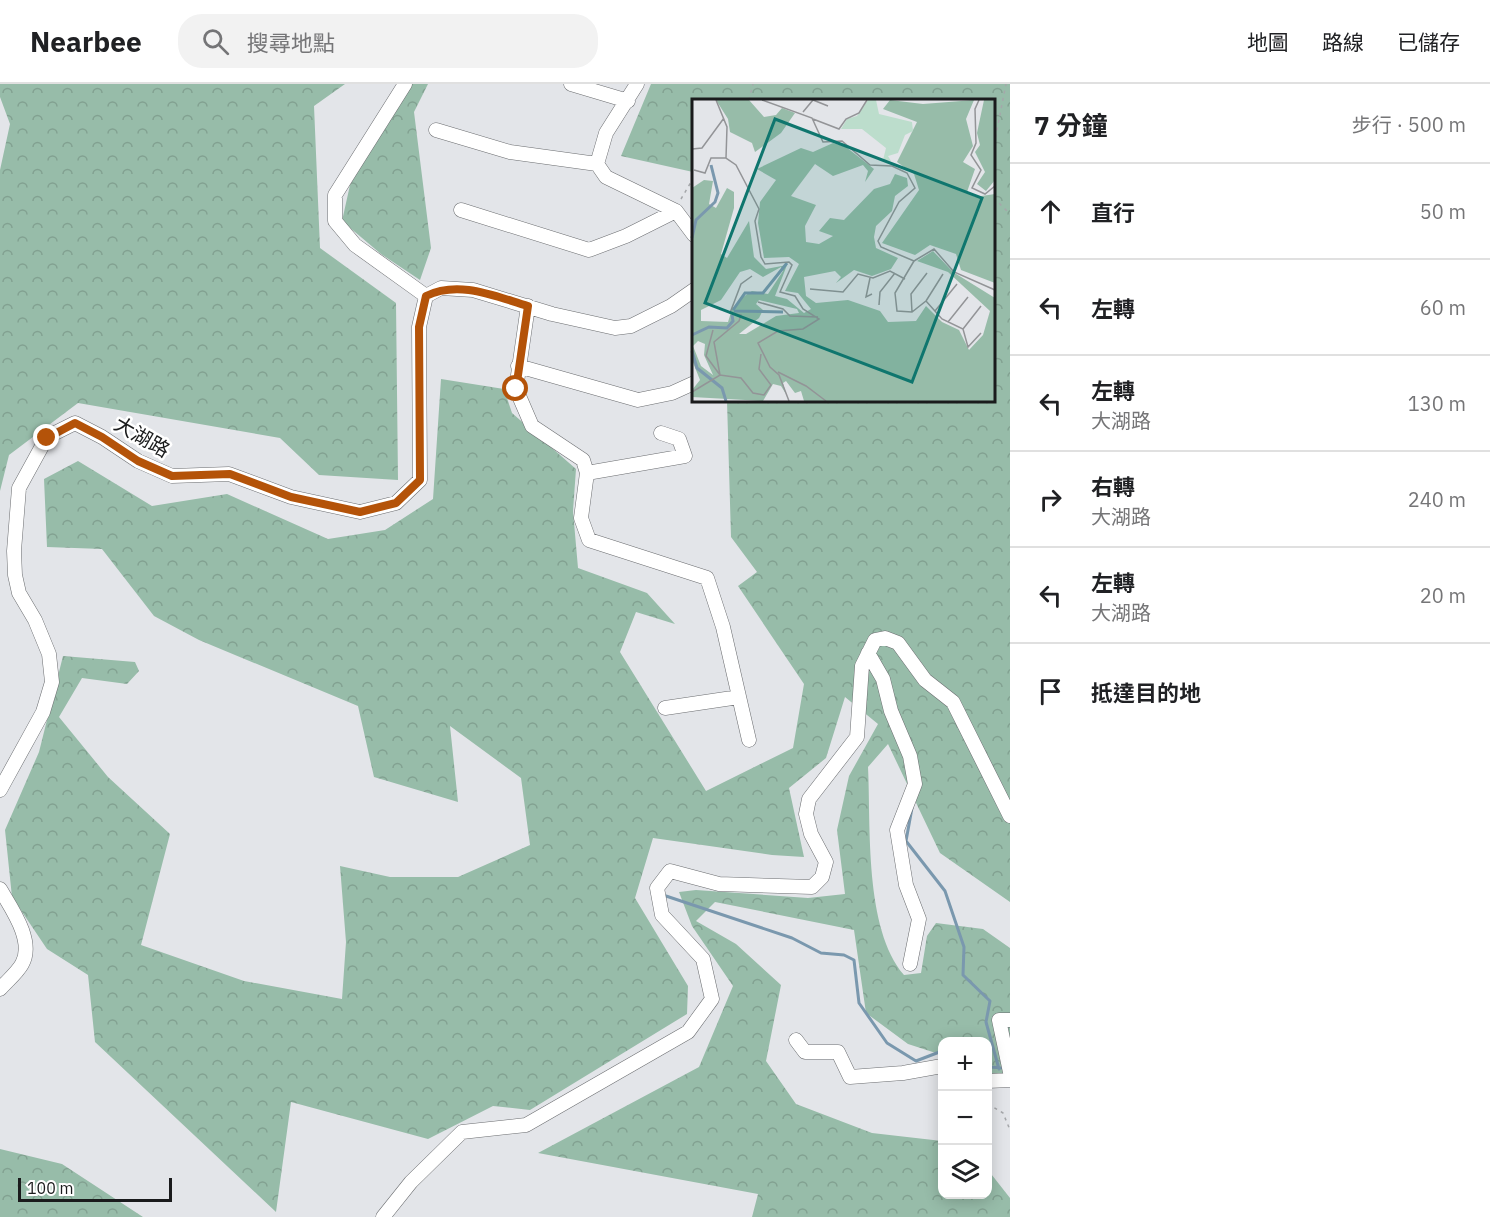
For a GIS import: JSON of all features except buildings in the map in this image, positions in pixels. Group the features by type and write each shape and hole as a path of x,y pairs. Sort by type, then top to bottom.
{"street":[{"path":"405,84 335,195 334,221 354,246 426,296 441,288 473,290 615,328 631,326 671,306 692,291"},
{"path":"571,84 628,101"},
{"path":"597,164 606,133 637,84"},
{"path":"436,130 510,152 597,164 606,177 677,207 692,233"},
{"path":"461,210 589,249 626,236 677,207"},
{"name":"大湖路","path":"0,790 43,712 52,682 49,654 35,620 19,593 14,551 19,488 47,438 75,423 102,437 138,461 172,476 230,474 291,497 360,512 396,503 420,480 419,327 426,296"},
{"path":"528,306 516,389 532,426 583,460 587,473 581,518 589,540 707,578 723,627 749,740"},
{"path":"518,366 638,400 672,393 692,383"},
{"path":"587,473 685,456 679,439 661,433"},
{"path":"383,1217 411,1182 462,1132 526,1125 688,1032 712,999 703,959 662,915 657,888 670,871 718,884 812,886 822,877 826,862 811,834 806,814 809,799 857,737 862,666 875,640 885,638 898,643 925,680 953,702 1010,816"},
{"path":"868,653 883,678 891,711 910,756 915,784 897,830 906,885 919,919 910,964"},
{"path":"665,708 739,697"},
{"path":"0,889 18,920 26,948 23,963 0,989"},
{"path":"1010,1020 999,1020 1010,1072"},
{"path":"796,1040 804,1052 838,1052 850,1077 903,1073 938,1067"},
{"path":"992,1081 1010,1080"}],"path":[{"path":"749,99 753,84"},
{"path":"995,136 1006,84"},
{"path":"677,207 692,179"},
{"path":"995,200 1010,214"},
{"path":"992,1107 1004,1113 1010,1130"}],"green space":[{"path":"0,84 345,84 314,106 320,248 396,303 398,480 319,475 280,438 78,403 9,455 0,491 0,170 10,124 0,97"},
{"path":"409,84 428,84 414,112 431,248 420,280 381,254 342,221 350,185"},
{"path":"651,84 1010,84 1010,902 940,853 888,744 868,767 872,876 882,931 891,955 904,975 921,973 927,936 936,923 983,929 1010,948 1010,1075 992,1075 992,1037 938,1037 938,1054 908,1044 866,1013 854,930 715,902 696,921 736,944 781,985 766,1061 796,1104 872,1133 938,1141 938,1199 992,1199 992,1175 1010,1198 1010,1217 752,1217 758,1194 538,1153 699,1067 733,986 692,926 679,892 696,890 808,898 845,894 837,830 849,776 878,724 845,697 826,758 789,788 804,857 772,855 653,838 635,898 688,986 687,1014 530,1110 493,1106 428,1139 291,1102 276,1212 95,1042 88,975 47,949 12,897 5,830 39,752 63,656 135,662 139,671 127,684 82,678 59,717 108,777 170,834 141,945 244,981 342,999 346,942 340,866 390,877 458,877 530,845 521,778 450,726 458,802 374,777 358,706 199,640 154,616 102,549 47,547 44,479 78,461 152,506 227,494 328,539 385,530 433,499 441,379 504,389 512,413 576,469 573,511 578,568 647,593 675,624 636,612 620,652 706,791 793,748 804,684 738,586 757,572 731,537 727,402 995,402 995,99 692,99 692,172 621,156"},
{"path":"0,1149 62,1164 143,1217 0,1217"}],"waterway":[{"path":"912,808 906,841 945,891 964,947 963,975 990,1001 986,1022 999,1069"},
{"path":"666,896 792,938 821,953 844,955 854,960 859,1003 887,1043 916,1061 938,1053"},
{"path":"992,1067 1006,1068"}],"route":[{"path":"47,438 75,423 102,437 138,461 172,476 230,474 291,497 360,512 396,503 420,480 419,327 426,296 441,288 473,290 528,306 516,389"}]}
